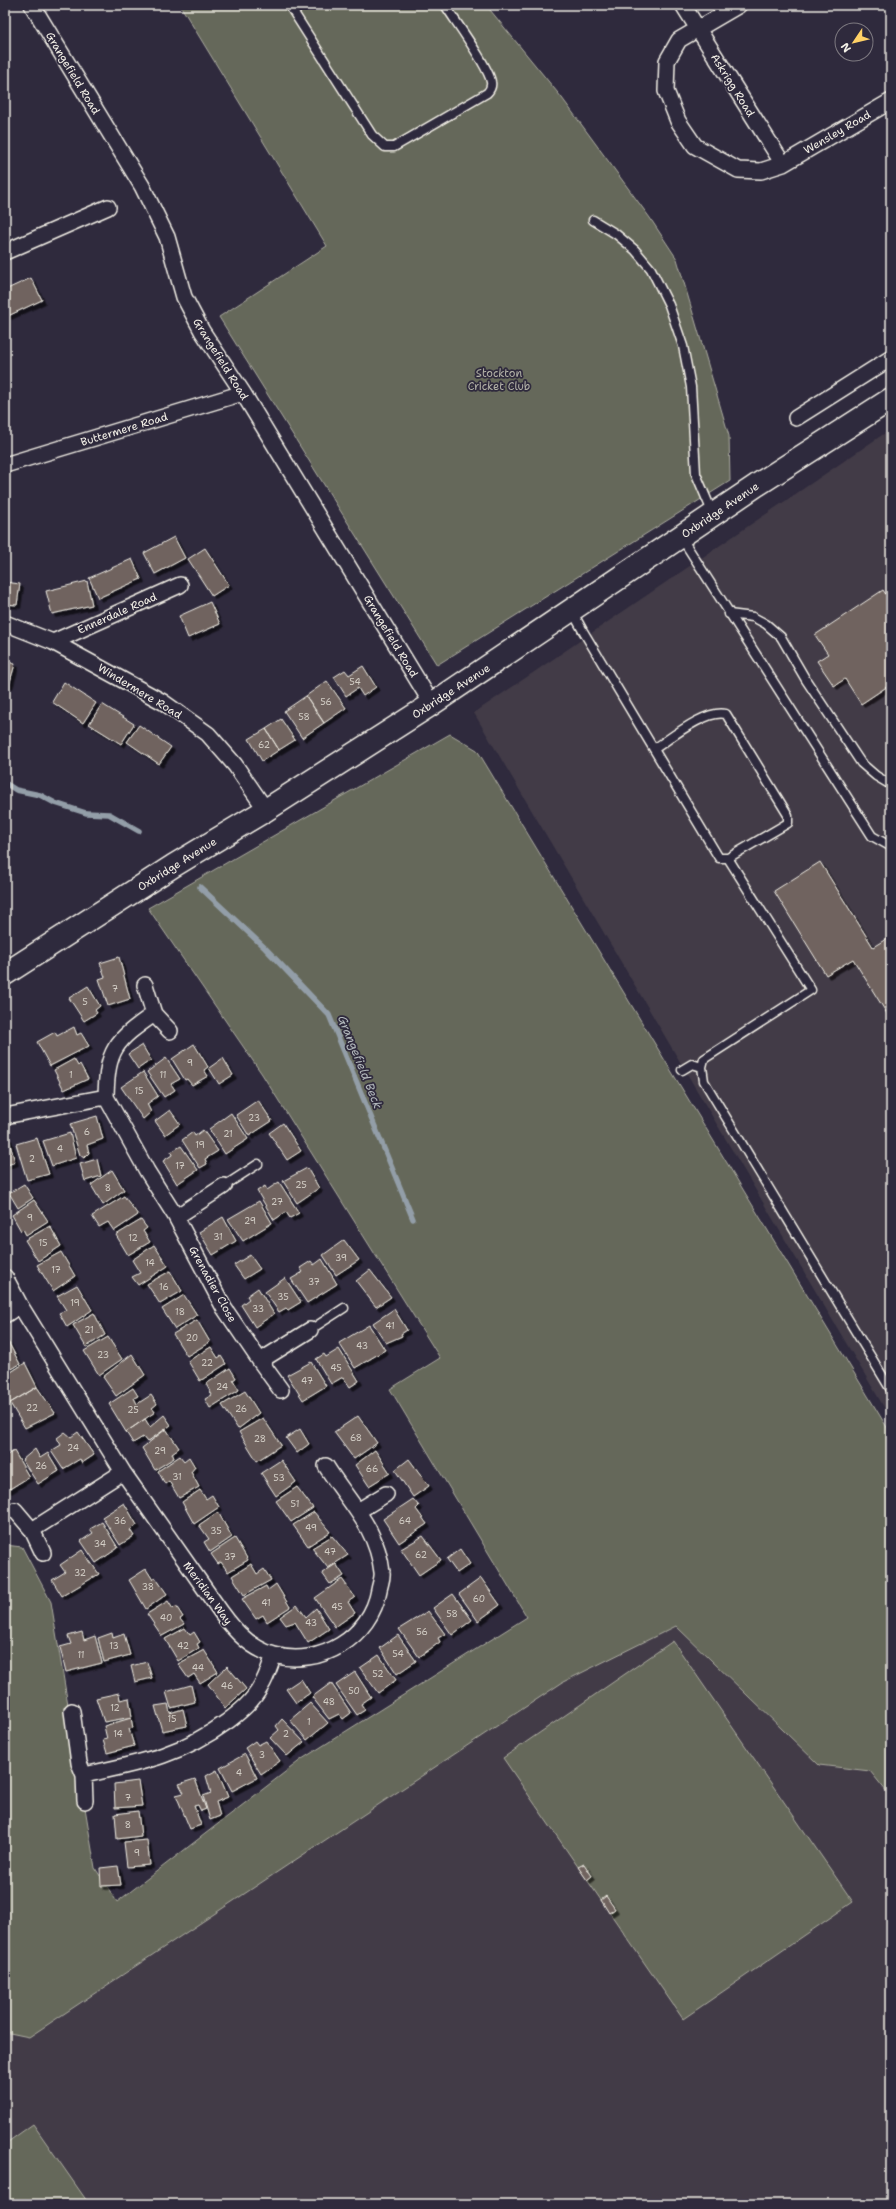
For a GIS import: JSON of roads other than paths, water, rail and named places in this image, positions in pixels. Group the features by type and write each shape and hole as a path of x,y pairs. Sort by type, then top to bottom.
{"main road":[{"name":"Oxbridge Avenue","path":"5,974 173,866 266,810 432,704 757,485 891,399"}],"street":[{"name":"Askrigg Road","path":"683,5 783,164"},
{"name":"Wensley Road","path":"739,5 679,40 667,61 666,91 678,121 696,146 738,170 761,171 783,164 891,101"},
{"name":"Grangefield Road","path":"38,7 142,186 167,236 184,297 202,331 243,392 432,704"},
{"path":"5,252 108,207"},
{"path":"796,418 891,358"},
{"name":"Buttermere Road","path":"5,465 243,392"},
{"name":"Ennerdale Road","path":"53,642 180,585"},
{"name":"Windermere Road","path":"5,623 53,642 163,702 208,734 235,765 266,810"},
{"path":"145,985 154,1014 170,1031"},
{"path":"5,1116 106,1097 107,1070 113,1050 129,1032 154,1014"},
{"name":"Grenadier Close","path":"106,1097 147,1171 176,1217 224,1308 281,1390"},
{"path":"176,1217 224,1186"},
{"name":"Meridian Way","path":"5,1277 20,1305 122,1472 229,1623 249,1644 274,1655 302,1659 329,1652 352,1638 368,1619 377,1601 382,1574 376,1542 358,1511 326,1466"},
{"path":"5,1315 20,1305"},
{"path":"260,1361 310,1330"},
{"path":"32,1530 122,1472"},
{"path":"358,1511 386,1494"},
{"path":"15,1510 32,1530 43,1553"},
{"path":"84,1775 145,1762 172,1753 205,1738 247,1707 262,1686 274,1655"},
{"path":"72,1711 79,1763 84,1775 85,1800"}],"lane":[{"path":"289,5 372,135 385,147 394,148 487,93 491,89 490,78 484,66 445,5"},
{"path":"593,220 616,234 635,250 651,269 669,305 683,346 691,387 696,474 713,515"},
{"path":"680,537 872,836 891,844"},
{"path":"572,611 654,749 719,858 728,858 788,823 788,815 726,714 719,712 708,715 654,749"},
{"path":"729,614 753,617 766,624 781,637 806,680 861,763 876,776 891,784"},
{"path":"728,858 811,990 704,1059 702,1067 704,1081 891,1390"},
{"path":"682,1070 692,1064 702,1067"},
{"path":"224,1186 258,1164"},
{"path":"310,1330 344,1308"}],"waterway":[{"name":"Grangefield Beck","path":"5,783 16,790 40,795 55,803 86,813 109,814 139,831"},
{"name":"Grangefield Beck","path":"200,887 265,948 329,1015 413,1219"}],"park label":[{"name":"Stockton Cricket Club","path":"499,379"}]}
